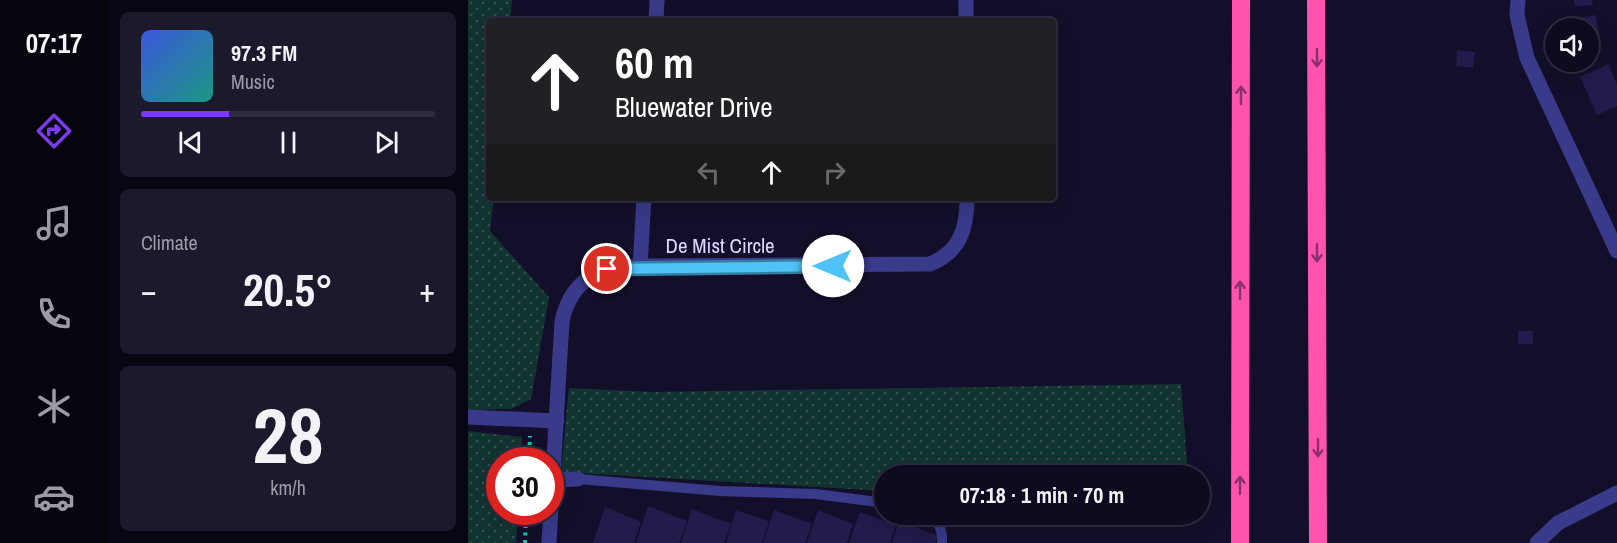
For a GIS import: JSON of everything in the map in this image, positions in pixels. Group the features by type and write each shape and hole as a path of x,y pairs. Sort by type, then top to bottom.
{"highway":[{"path":"1240,543 1241,0"},
{"path":"1317,0 1318,543"}],"street":[{"path":"656,18 657,0"},
{"path":"966,0 966,18"},
{"path":"1518,0 1517,15 1527,58 1617,251"},
{"name":"De Mist Circle","path":"644,201 640,266 930,264 944,258 958,244 965,229 967,201"},
{"path":"555,447 562,321 569,299 582,284 599,272 640,266"},
{"path":"468,417 557,421"},
{"path":"564,480 578,479"},
{"path":"1537,543 1558,523 1617,493"},
{"path":"549,543 550,525"}],"lane":[{"path":"578,479 720,491 816,494 874,502"},
{"path":"938,525 942,543"}],"path":[{"path":"530,436 530,447"},
{"path":"525,543 526,525"}],"green space":[{"path":"468,0 512,0 510,18 486,18 486,201 494,201 490,231 549,297 531,399 511,409 468,410"},
{"path":"1181,384 1187,465 874,465 874,490 564,472 563,447 569,388 652,392"},
{"path":"468,431 522,437 522,447 486,447 486,525 517,525 516,543 468,543"}],"building":[{"path":"1574,0 1592,0 1593,5 1575,7"},
{"path":"1596,15 1596,18 1578,18"},
{"path":"1457,50 1475,52 1473,68 1456,66"},
{"path":"1608,64 1617,84 1617,106 1597,115 1580,77 1591,72 1599,72 1599,68"},
{"path":"1518,331 1533,331 1533,344 1518,344"},
{"path":"648,506 687,521 679,543 636,543"},
{"path":"605,507 641,522 634,543 593,543"},
{"path":"692,509 731,524 724,543 681,543"},
{"path":"736,510 769,521 762,543 726,543"},
{"path":"774,510 812,524 805,543 763,543"},
{"path":"818,510 853,524 847,543 807,543"},
{"path":"860,512 874,517 874,525 896,525 890,543 849,543"},
{"path":"898,525 909,525 938,536 935,543 892,543"}],"route":[{"path":"607,269 640,266 833,266"}]}
